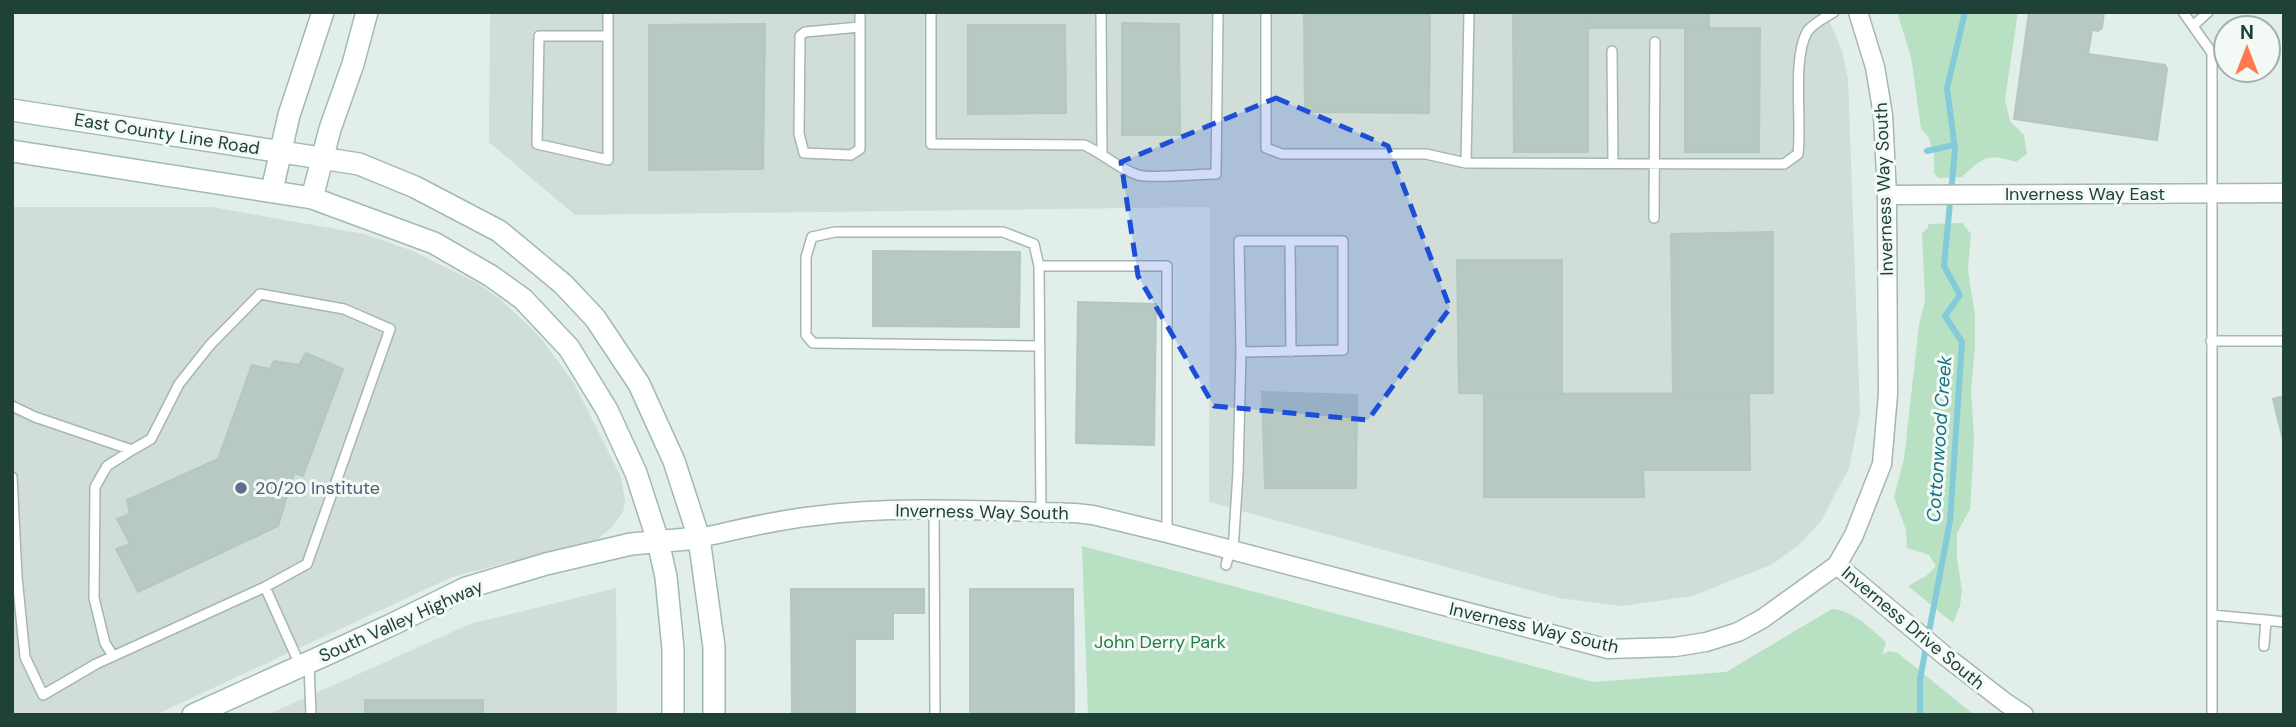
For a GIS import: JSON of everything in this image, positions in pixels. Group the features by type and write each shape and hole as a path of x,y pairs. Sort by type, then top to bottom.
{"main road":[{"path":"272,190 289,115 323,12"},
{"path":"312,198 367,12"},
{"name":"East County Line Road","path":"12,110 359,164 415,187 499,231 563,284 595,318 639,384 674,461 699,538 714,648 714,715"},
{"path":"12,151 312,198 434,243 491,276 523,299 569,348 607,410 636,473 659,541 666,577 673,649 673,715"},
{"name":"South Valley Highway","path":"197,714 466,588 546,564 631,544 699,538"}],"street":[{"name":"Inverness Way South","path":"699,538 814,516 934,511 1093,515 1167,533 1229,555 1608,649 1675,647 1706,642 1738,632 1762,619 1837,565 1854,535 1882,464 1888,394 1886,194 1881,99 1871,52 1858,12"},
{"name":"Inverness Way East","path":"1886,194 2284,193"},
{"name":"Inverness Drive South","path":"1837,565 1944,655 2024,715"}],"lane":[{"path":"608,12 608,36 608,160 537,145 539,36 608,36"},
{"path":"860,12 860,27 860,149 852,155 804,153 799,135 800,36 805,32 860,27"},
{"path":"930,12 931,145 1084,145 1139,175 1216,174 1218,12"},
{"path":"1101,12 1102,153"},
{"path":"1266,12 1266,148 1282,154 1426,154 1466,163 1784,164 1798,154 1801,135 1800,53 1808,30 1834,12"},
{"path":"1466,163 1469,12"},
{"path":"2183,12 2212,53 2212,715"},
{"path":"2193,26 2208,12"},
{"path":"1654,218 1655,42"},
{"path":"1612,51 1613,163"},
{"path":"1039,346 813,343 806,335 806,257 812,237 835,232 1003,232 1034,244 1038,267 1039,346 1041,512"},
{"path":"1229,555 1238,473 1241,352 1239,241 1343,241 1343,350 1241,352"},
{"path":"1290,241 1291,352"},
{"path":"1038,267 1167,267 1167,533"},
{"path":"12,477 17,578 25,657 43,695 113,656 265,587 307,564 390,329 344,309 260,294 210,345 179,384 151,439 107,466 95,487 94,598 105,643 113,656"},
{"path":"2211,341 2284,341"},
{"path":"12,407 132,450"},
{"path":"934,511 935,715"},
{"path":"265,587 305,663 311,715"},
{"path":"2212,615 2284,622"},
{"path":"2264,646 2266,620"}],"highlighted area":[{"path":"1276,98 1388,146 1450,308 1368,420 1214,406 1138,276 1121,162"}],"shaded area":[{"path":"490,12 1825,12 1842,50 1848,79 1860,414 1849,468 1821,521 1798,546 1771,565 1692,596 1622,606 1559,598 1209,502 1210,207 575,215 489,142"},
{"path":"12,207 212,207 364,234 413,251 477,283 500,299 539,336 574,383 621,477 625,501 623,512 611,528 596,540 452,577 155,715 12,715"},
{"path":"616,588 617,715 267,715 470,624"}],"green space":[{"path":"1897,12 2018,12 2005,99 2010,121 2024,135 2027,154 2016,162 1999,158 1986,159 1962,177 1938,178 1934,173 1934,153 1927,153 1931,146 1929,138 1921,129 1911,57"},
{"path":"1962,223 1971,234 1968,270 1975,316 1971,390 1974,436 1970,509 1957,533 1957,559 1962,590 1960,606 1953,623 1908,586 1926,576 1936,566 1929,555 1907,548 1906,530 1894,497 1904,459 1919,325 1925,300 1922,233 1928,228 1928,224"},
{"name":"John Derry Park","path":"1082,546 1593,682 1726,672 1832,609 1840,610 1861,621 1886,642 1882,655 1889,651 1898,653 1974,715 1088,715"}],"building":[{"path":"1513,12 1588,12 1588,152 1514,152"},
{"path":"1588,12 1709,12 1709,28 1588,28"},
{"path":"2029,12 2104,12 2102,28 2098,31 2092,30 2088,54 2165,65 2167,69 2157,140 2014,119"},
{"path":"1304,15 1430,15 1429,113 1305,112"},
{"path":"1122,23 1179,24 1180,135 1122,135"},
{"path":"765,24 763,169 649,170 649,25"},
{"path":"968,25 1065,25 1066,113 968,114"},
{"path":"1685,28 1760,28 1759,152 1685,152"},
{"path":"1773,232 1773,393 1673,393 1671,234"},
{"path":"873,251 1020,252 1019,327 873,326"},
{"path":"1457,260 1562,260 1562,394 1459,393"},
{"path":"1078,302 1156,304 1154,445 1076,443"},
{"path":"306,353 343,369 303,476 294,473 278,526 138,592 116,549 130,544 117,519 130,514 127,500 218,459 252,365 270,369 274,361 299,365"},
{"path":"1262,392 1357,395 1356,488 1265,488"},
{"path":"1749,393 1750,470 1643,470 1644,497 1484,497 1484,394"},
{"path":"2284,396 2284,444 2273,399"},
{"path":"791,589 924,589 924,613 893,613 893,639 855,639 855,715 792,715"},
{"path":"970,589 1073,589 1074,715 970,715"},
{"path":"365,700 483,700 483,715 365,715"}],"waterway":[{"name":"Cottonwood Creek","path":"1920,715 1920,679 1950,521 1962,342 1945,316 1960,295 1944,266 1955,150 1947,88 1965,12"},
{"path":"1927,151 1954,145"}],"place":[{"name":"20/20 Institute","path":"241,488"}]}
